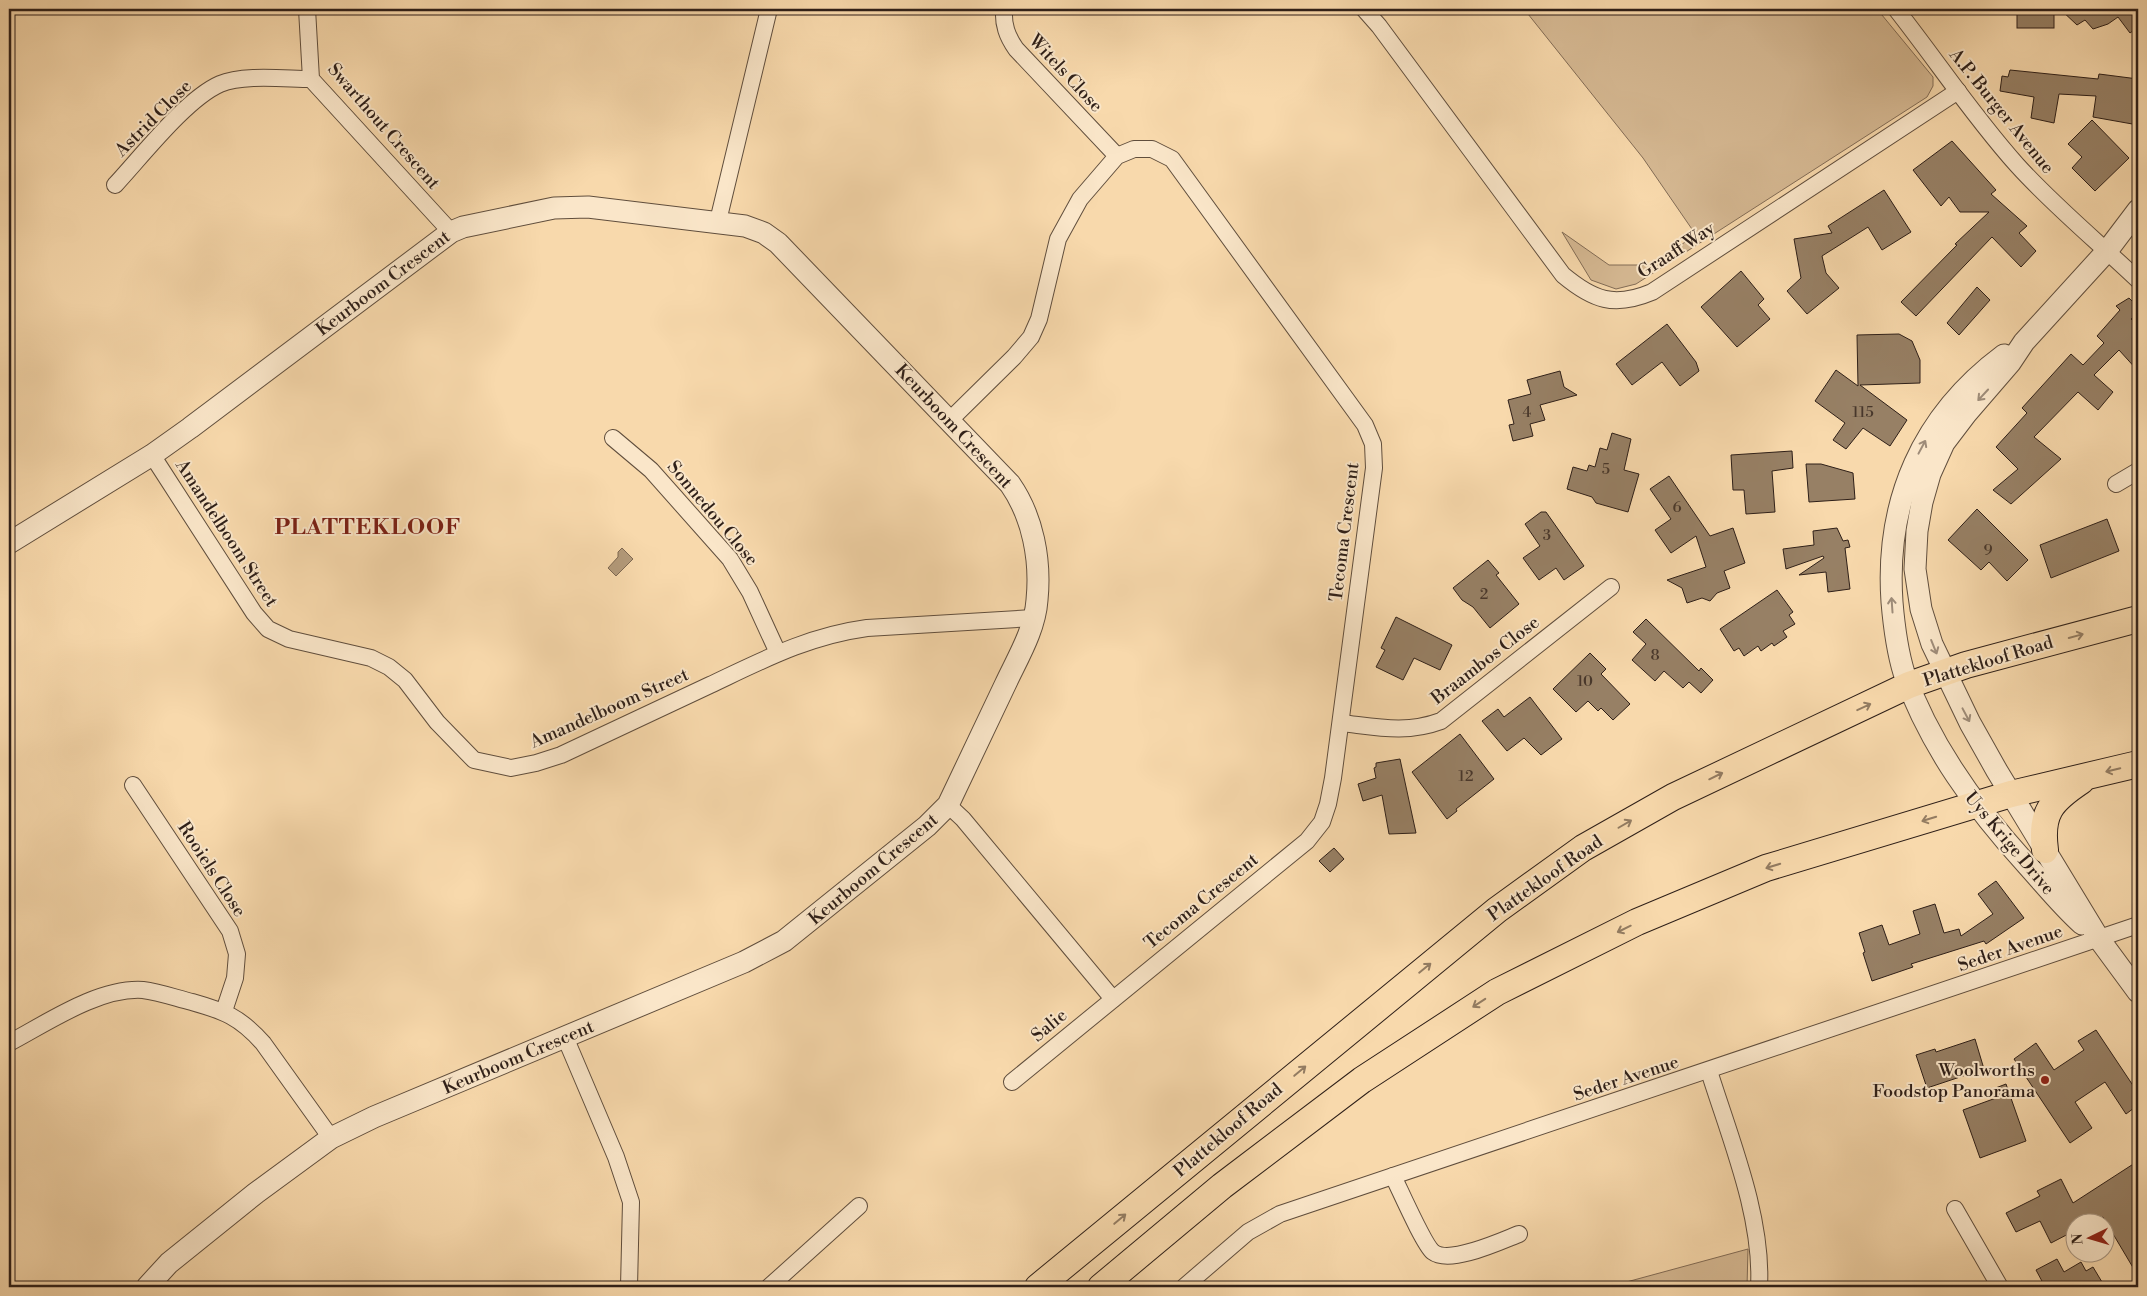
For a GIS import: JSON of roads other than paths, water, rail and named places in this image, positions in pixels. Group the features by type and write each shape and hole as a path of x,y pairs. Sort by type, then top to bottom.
{"main road":[{"name":"Plattekloof Road","path":"1038,1287 1497,910 1583,848 1672,797 1909,685 1944,672 2138,619"},
{"path":"1101,1287 1222,1186 1354,1086 1497,992 1637,922 1766,868 2011,794 2138,764"},
{"path":"2045,850 2044,826 2048,810 2059,797 2088,776"}],"street":[{"name":"Swarthout Crescent","path":"307,9 311,80 450,232"},
{"path":"718,221 769,9"},
{"name":"Witels Close","path":"1004,9 1003,20 1006,35 1016,49 1117,156"},
{"name":"Graaff Way","path":"1364,9 1379,26 1563,275 1589,294 1612,300 1631,299 1652,292 1958,92"},
{"name":"A.P. Burger Avenue","path":"1896,9 1958,92 2032,181 2138,280"},
{"name":"Astrid Close","path":"115,185 182,113 200,97 220,84 243,79 311,80"},
{"name":"Tecoma Crescent","path":"1112,998 1308,840 1322,822 1328,804 1341,723 1374,468 1373,444 1366,425 1172,159 1152,149 1134,149 1117,156"},
{"path":"950,420 1014,357 1031,337 1039,320 1058,239 1067,220 1080,199 1117,156"},
{"name":"Keurboom Crescent","path":"9,543 152,455 450,232 463,227 546,210 588,207 718,221 745,226 764,233 778,243 1010,484 1025,508 1031,528 1037,576 1037,601 1025,642 948,806 920,832 784,941 744,962 374,1117 331,1138 201,1236 169,1263 147,1287"},
{"name":"Uys Krige Drive","path":"2138,210 2107,251 2024,342 2010,363 1952,431 1937,456 1926,487 1917,531 1917,582 1926,626 1944,672 1970,723 2011,794 2099,939 2138,992"},
{"name":"Uys Krige Drive","path":"2024,342 1988,368 1953,403 1927,438 1908,477 1899,507 1894,536 1891,589 1898,653 1909,685 1943,755 1976,805 1996,831 2060,902 2099,939"},
{"name":"Sonnedou Close","path":"613,438 651,470 730,559 750,592 778,653"},
{"name":"Amandelboom Street","path":"152,455 254,613 268,629 289,639 371,658 389,667 405,680 437,722 474,760 511,768 561,755 778,653 817,638 849,631 1033,618"},
{"path":"2116,484 2138,471"},
{"name":"Braambos Close","path":"1341,723 1408,730 1441,721 1611,588"},
{"name":"Rooiels Close","path":"133,785 230,931 237,954 235,978 224,1011"},
{"path":"948,806 963,819 1112,998"},
{"name":"Seder Avenue","path":"1184,1287 1248,1232 1280,1214 2138,925"},
{"path":"9,1043 86,1003 119,991 150,992 224,1011 237,1018 257,1036 331,1138"},
{"name":"Salie","path":"1012,1082 1112,998"},
{"path":"565,1037 616,1157 631,1202 629,1287"},
{"path":"1709,1071 1755,1223 1760,1269 1759,1287"},
{"path":"1393,1176 1426,1242 1434,1253 1446,1256 1460,1255 1519,1234"},
{"path":"769,1287 859,1206"},
{"path":"1956,1209 2000,1287"}],"place":[{"name":"Woolworths Foodstop Panorama","path":"2045,1080"}],"district":[{"name":"PLATTEKLOOF","path":"368,526"}]}
